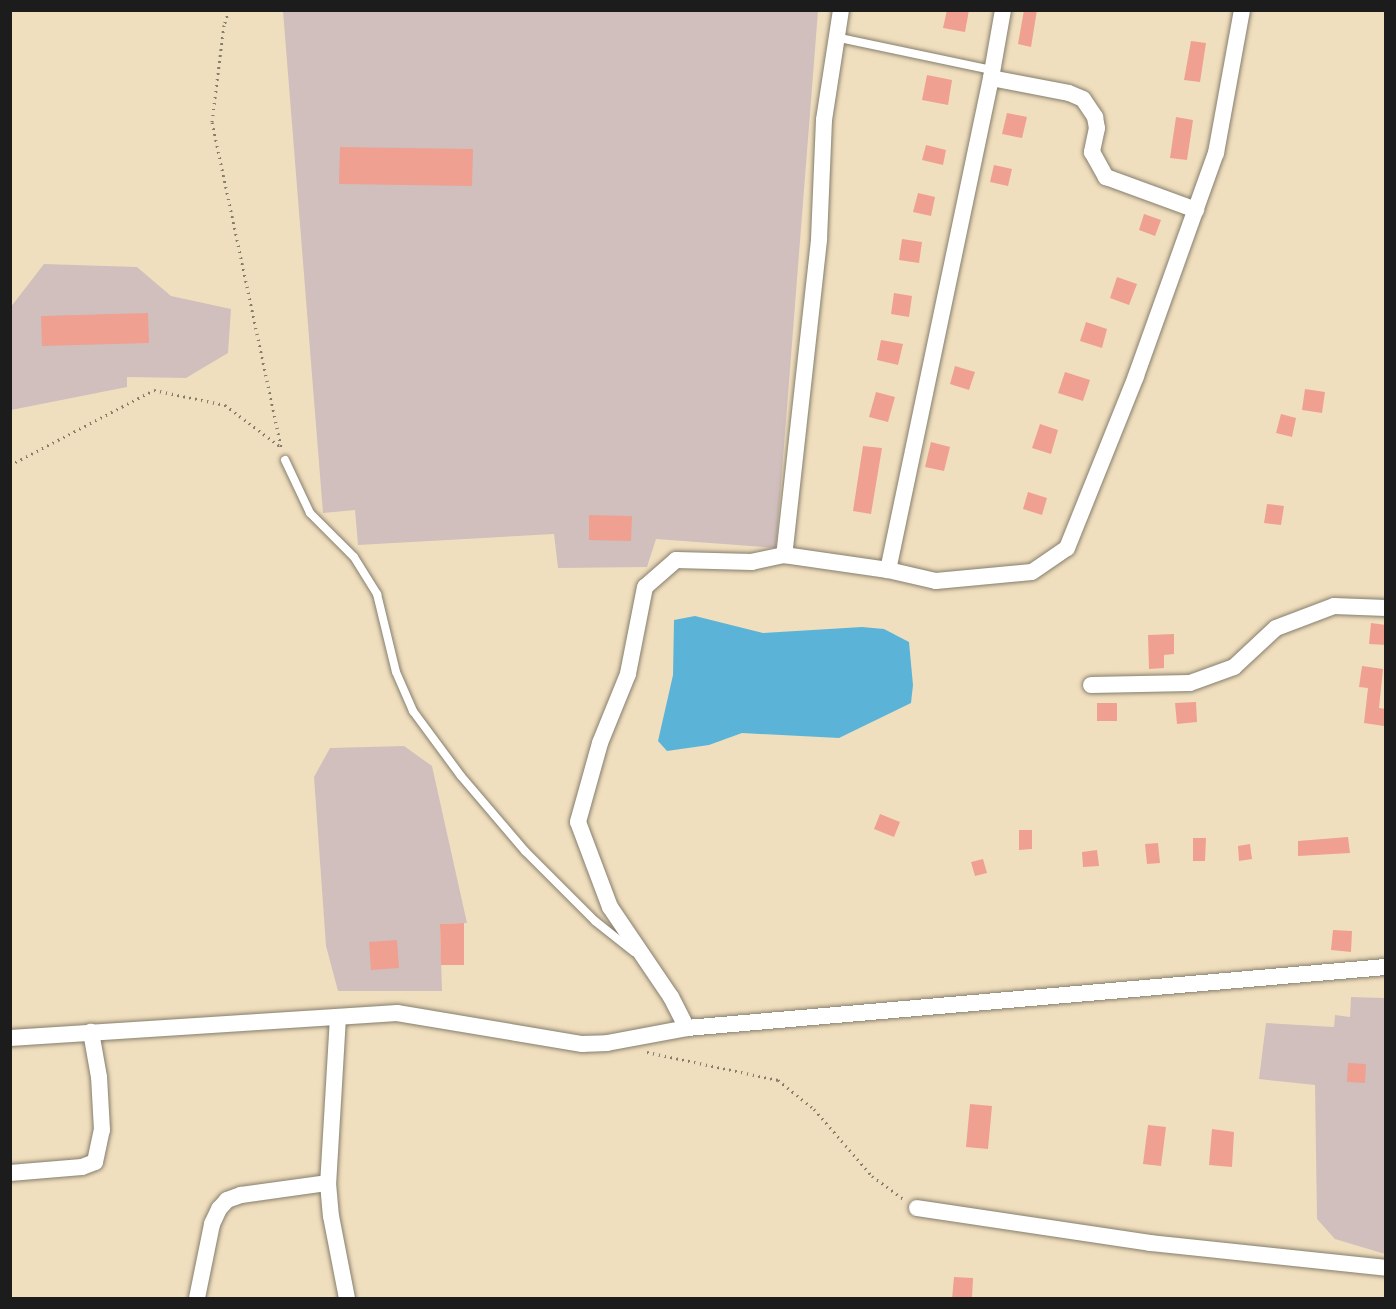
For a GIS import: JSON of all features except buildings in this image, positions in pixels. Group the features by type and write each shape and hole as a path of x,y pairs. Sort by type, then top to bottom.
{"street":[{"path":"784,555 819,240 824,120 835,36 841,10"},
{"path":"888,570 992,74 1003,10"},
{"path":"687,1028 671,997 610,907 578,822 600,744 628,674 645,587 676,560 752,562 784,555 888,570 936,581 1032,572 1067,548 1136,376 1216,153 1242,10"},
{"path":"992,74 1069,93 1083,99 1095,117 1097,128 1092,152 1106,177 1196,210"},
{"path":"1091,685 1190,683 1234,667 1276,628 1334,606 1386,608"},
{"path":"10,1038 397,1013 582,1044 607,1043 687,1028 1386,967"},
{"path":"338,1017 328,1183 331,1216 347,1299"},
{"path":"10,1173 82,1167 95,1162 102,1130 99,1077 91,1032"},
{"path":"198,1299 212,1224 219,1209 227,1200 241,1195 328,1183"},
{"path":"917,1209 1150,1243 1386,1268"}],"lane":[{"path":"835,36 992,74"},
{"path":"285,460 310,513 354,557 377,594 396,672 419,720 460,776 525,851 595,921 648,963"}],"path":[{"path":"229,10 212,122 285,460"},
{"path":"10,465 154,390 225,405 281,447"},
{"path":"640,1051 778,1080 814,1109 872,1176 917,1209"}],"shaded area":[{"path":"283,11 818,11 776,548 656,539 647,567 558,568 554,534 358,545 355,510 323,513"},
{"path":"44,264 137,267 171,296 231,309 228,353 186,378 127,377 127,387 11,410 10,308"},
{"path":"404,746 432,766 467,923 440,924 442,991 338,991 326,946 314,777 330,748"},
{"path":"1351,997 1385,998 1385,1254 1335,1239 1317,1219 1315,1085 1259,1079 1266,1023 1334,1027 1335,1015 1350,1017"}],"water":[{"path":"695,616 763,633 862,627 884,629 909,642 913,685 911,703 839,738 742,733 709,745 667,751 658,741 673,675 674,620"}]}
